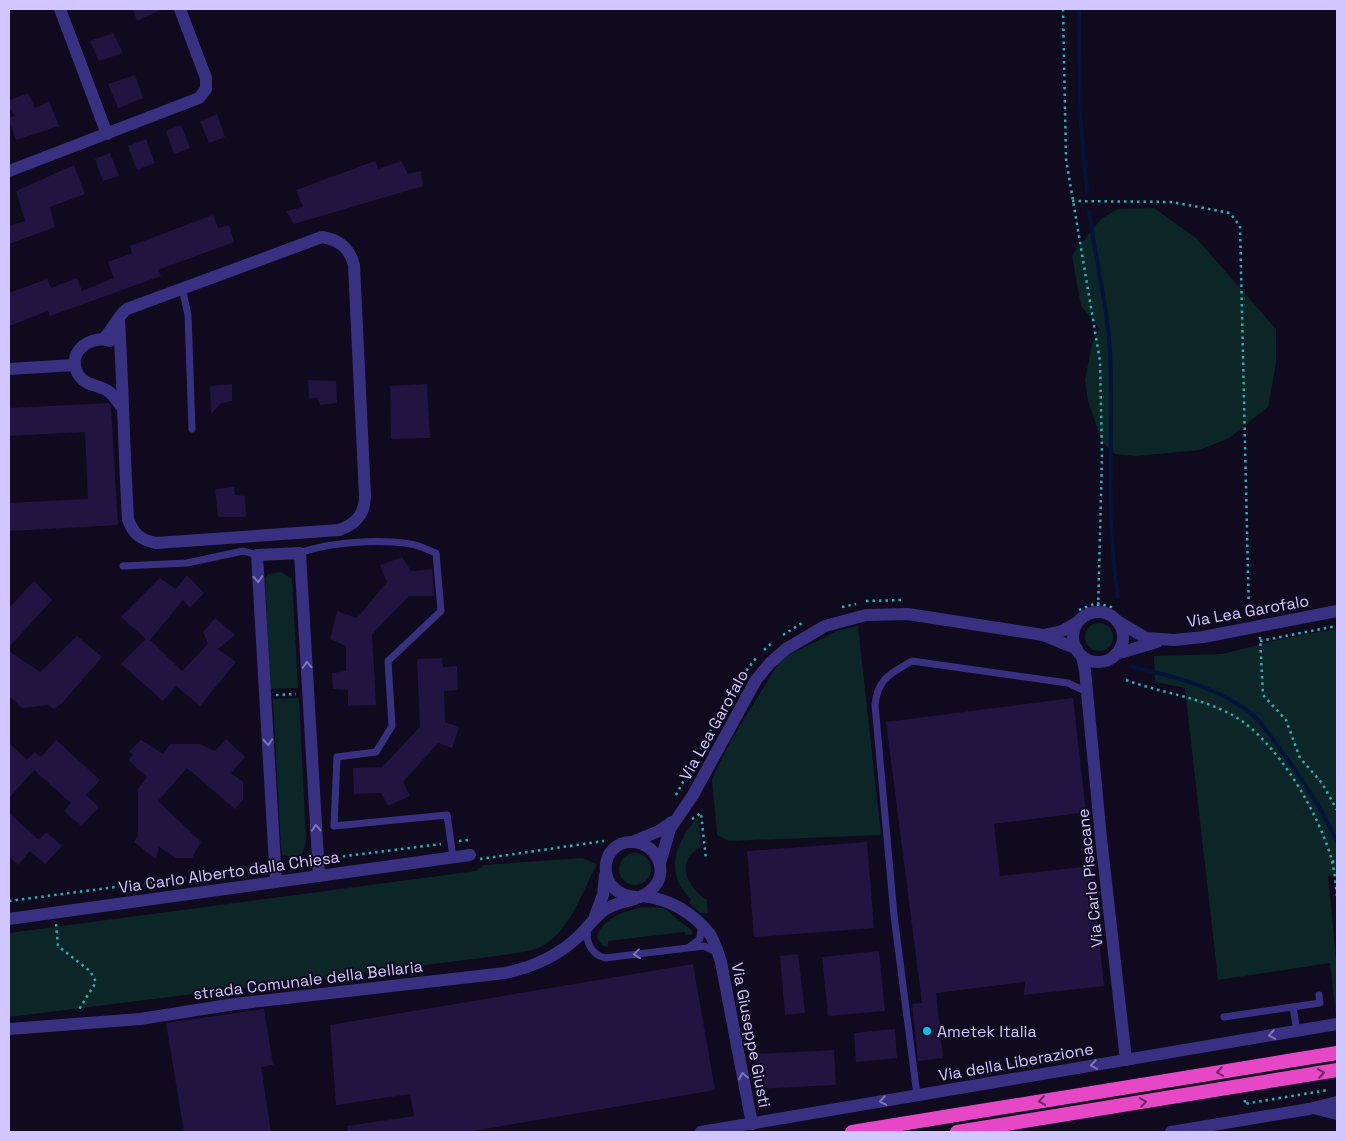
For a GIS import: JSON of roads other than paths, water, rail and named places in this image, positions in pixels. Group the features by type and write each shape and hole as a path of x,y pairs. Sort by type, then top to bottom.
{"highway":[{"path":"852,1132 1337,1053"},
{"path":"957,1132 1337,1070"}],"street":[{"path":"60,9 107,134"},
{"path":"9,171 199,98 206,89 206,78 180,9"},
{"path":"103,339 112,331 122,312 127,309 322,237 334,239 351,252 354,264 365,487 365,506 362,514 350,526 339,530 156,543 146,541 136,535 128,519 121,406 122,370 119,320"},
{"path":"121,354 110,342 103,339 90,340 83,344 78,351 75,365 81,378 108,391 121,406"},
{"path":"9,369 75,365"},
{"path":"96,386 112,382 122,370"},
{"path":"276,882 257,555 300,553 319,876"},
{"name":"Via Lea Garofalo","path":"1043,635 1062,631 1084,617 1098,612 1105,613 1137,635 1164,641 1203,637 1337,611"},
{"name":"Via Lea Garofalo","path":"660,868 666,839 693,795 756,680 770,663 786,649 825,626 866,615 908,614 1043,635 1079,652 1089,660 1111,658 1164,641"},
{"path":"1111,658 1120,648 1123,634 1117,621"},
{"path":"1078,622 1073,636 1079,652"},
{"name":"Via Carlo Pisacane","path":"1079,652 1087,692 1126,1060"},
{"name":"Via Carlo Pisacane","path":"1087,692 1095,670 1111,658"},
{"name":"Via Lea Garofalo","path":"632,842 658,831 678,818"},
{"path":"632,842 650,848 660,868 655,887 639,896 608,908 592,921 603,895 608,857 612,851 618,846 632,842"},
{"name":"Via Carlo Alberto dalla Chiesa","path":"9,919 453,857 473,858"},
{"name":"Via Giuseppe Giusti","path":"660,868 664,886 675,904"},
{"path":"605,872 612,888 627,897 639,896"},
{"name":"Via Giuseppe Giusti","path":"639,896 662,898 675,904 710,934 718,954 752,1124"},
{"name":"strada Comunale della Bellaria","path":"9,1029 140,1019 235,1004 505,973 528,968 552,957 572,943 592,921"},
{"name":"Via della Liberazione","path":"700,1132 1337,1024"},
{"path":"1171,1132 1309,1109 1337,1102"},
{"path":"1309,1109 1330,1111 1337,1114"}],"lane":[{"path":"182,288 188,315 192,429"},
{"name":"Via Carlo Alberto dalla Chiesa","path":"300,553 316,547 336,544 374,543 410,544 436,553 441,611 388,661 392,726 376,752 337,758 334,826 447,815 453,857"},
{"path":"122,566 186,563 243,551 257,555"},
{"path":"917,1096 894,915 875,705 877,690 889,674 912,661 1068,683 1087,692"},
{"name":"Via Giuseppe Giusti","path":"592,921 587,933 589,944 594,953 605,958 686,948 710,947 718,954"},
{"path":"686,948 696,944 700,939 701,926"},
{"path":"1224,1017 1320,1003 1319,995"},
{"path":"1293,1007 1297,1031"}],"waterway":[{"path":"1079,9 1080,114 1087,192"},
{"path":"1089,211 1110,350 1112,536 1118,597"},
{"path":"1131,666 1204,687 1231,700 1249,712 1266,730 1302,780 1337,842"}],"place":[{"name":"Ametek Italia","path":"927,1031"}]}
